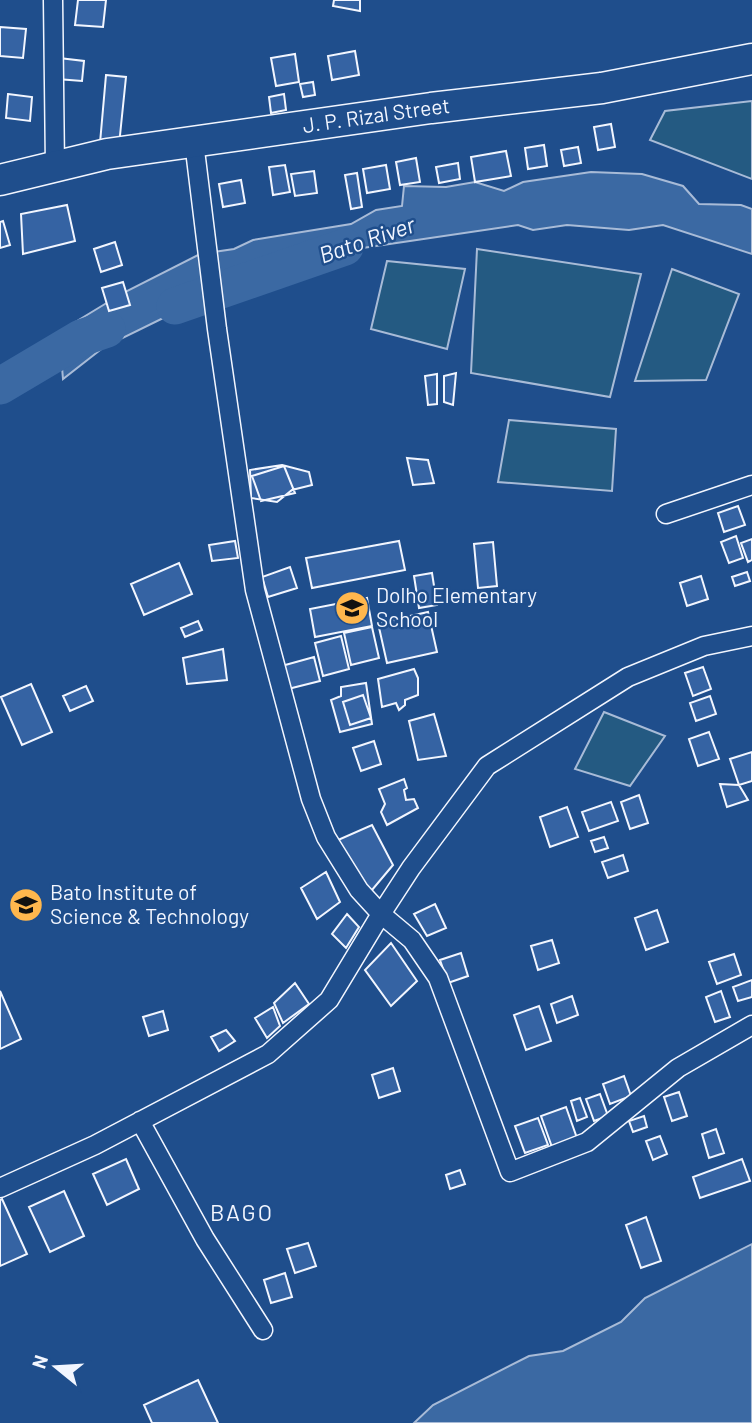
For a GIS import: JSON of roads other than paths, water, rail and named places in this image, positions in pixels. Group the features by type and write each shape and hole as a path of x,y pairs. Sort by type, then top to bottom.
{"main road":[{"name":"J. P. Rizal Street","path":"0,180 107,154 431,108 602,88 752,60"}],"street":[{"path":"53,0 55,167"},
{"path":"194,142 255,590 311,799 326,837 359,890 380,914 412,940 438,978 510,1172 586,1142 678,1068 752,1025"},
{"path":"666,514 752,485"},
{"path":"0,1188 95,1145 268,1054 329,1000 411,868 487,766 628,677 704,646 752,636"},
{"path":"140,1121 205,1239 263,1330"}],"water":[{"path":"591,172 642,174 683,186 699,204 741,205 752,209 752,254 663,225 629,230 567,225 533,230 518,225 349,250 330,259 296,264 276,274 228,283 204,298 104,347 63,379 59,332 123,293 200,254 234,249 253,240 351,224 376,210 402,206 404,186 446,187 475,182 504,191 523,182"},
{"path":"752,1244 752,1423 414,1423 433,1405 529,1356 563,1351 621,1322 645,1298"}],"waterway":[{"name":"Bato River","path":"175,306 345,247"},
{"name":"Bato River","path":"0,386 81,338 107,329"}],"place":[{"name":"Dolho Elementary School","path":"352,608"},
{"name":"Bato Institute of Science & Technology","path":"26,905"}],"district":[{"name":"BAGO","path":"242,1213"}]}
